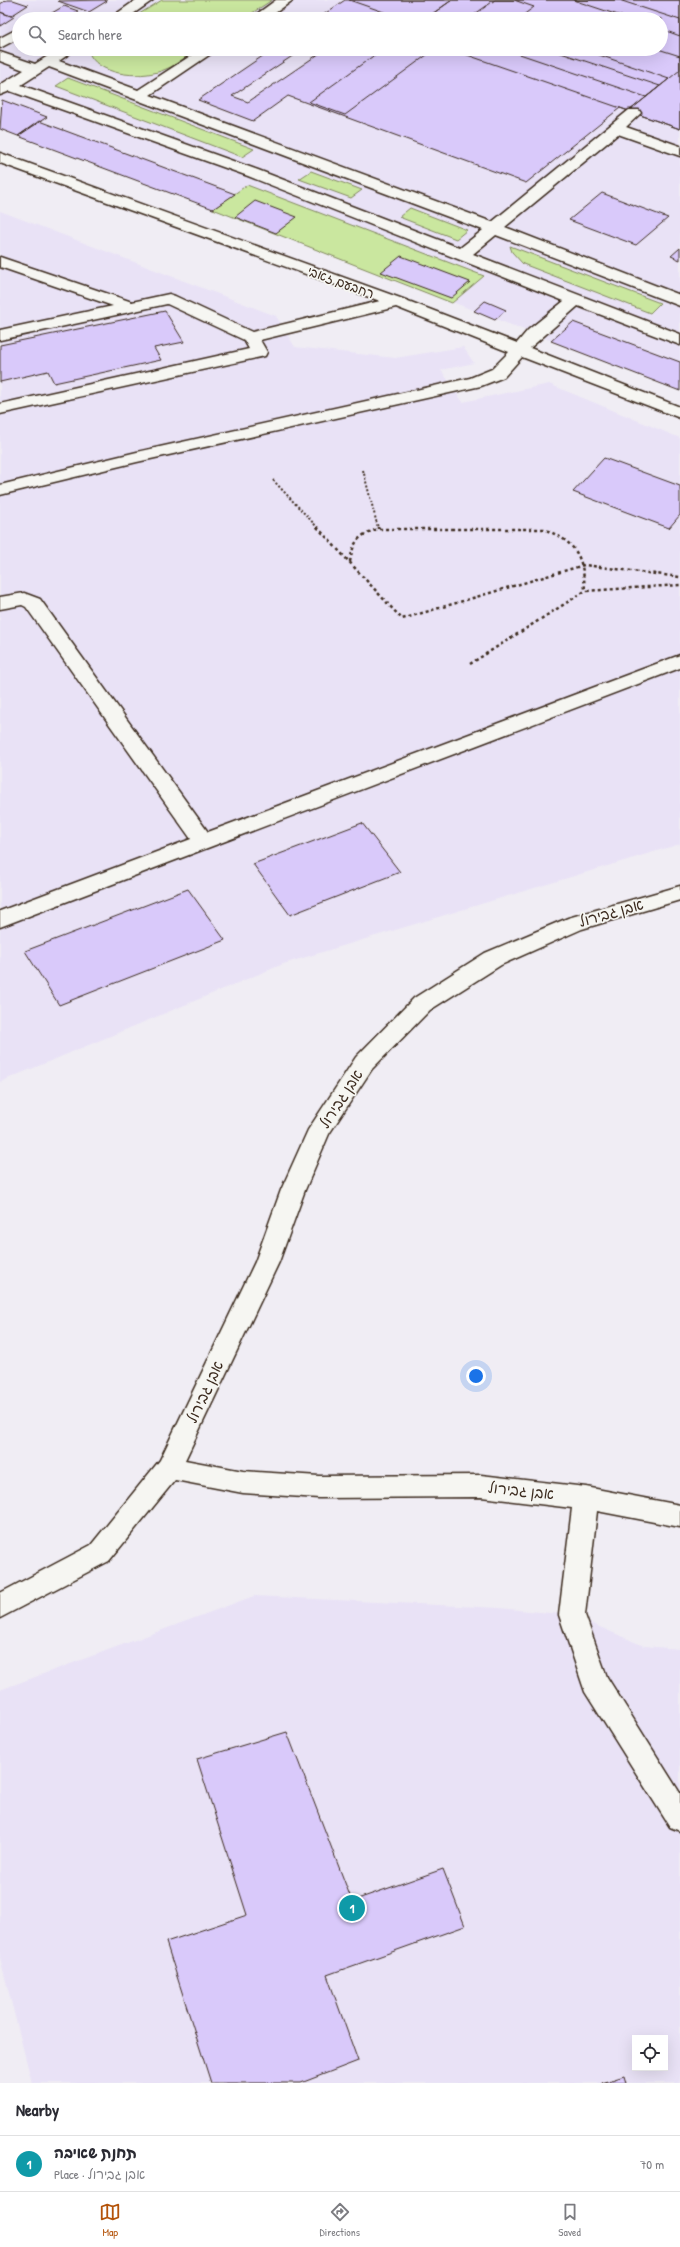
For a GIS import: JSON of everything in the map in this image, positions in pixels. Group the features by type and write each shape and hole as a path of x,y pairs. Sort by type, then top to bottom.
{"street":[{"path":"127,12 146,0"},
{"path":"268,12 286,0"},
{"path":"0,44 12,36"},
{"path":"0,56 43,66 140,95 401,192 680,301"},
{"path":"5,89 58,56"},
{"path":"140,95 200,56"},
{"path":"5,89 253,173 377,211 462,255 680,340"},
{"path":"462,255 634,113"},
{"path":"615,128 680,151"},
{"path":"253,173 284,149"},
{"name":"רחבעם זאבי","path":"0,158 398,302 680,413"},
{"path":"377,211 401,192"},
{"path":"0,262 132,307"},
{"path":"0,335 169,299 250,337 259,352 0,409"},
{"path":"0,490 137,457 452,388 498,373 534,334 575,300"},
{"path":"250,337 398,302"},
{"path":"0,603 24,599 33,603 204,842"},
{"path":"0,919 680,661"},
{"name":"אבן גבירול","path":"0,1606 100,1554 169,1468 267,1262 294,1190 319,1130 364,1063 422,1004 493,959 575,923 680,893"},
{"name":"אבן גבירול","path":"169,1468 243,1482 319,1487 481,1486 586,1498 680,1516"},
{"path":"586,1498 572,1615 595,1683 680,1818"}],"path":[{"path":"363,470 378,529"},
{"path":"273,480 402,618 584,565 680,577"},
{"path":"350,563 353,544 362,534 378,529 544,529 564,537 578,552 584,565 585,591"},
{"path":"470,664 585,591 680,585"}],"shaded area":[{"path":"7,0 680,0 680,391 276,233 0,129 0,4"},
{"path":"0,211 276,316 295,347 395,358 463,347 474,363 441,370 463,402 549,384 680,438 680,844 283,964 0,1082"},
{"path":"254,1596 499,1608 572,1615 644,1646 680,1649 680,2083 32,2083 0,1958 0,1690"}],"green space":[{"path":"162,0 272,0 254,12 142,12"},
{"path":"91,56 187,56 166,69 136,75 114,72 104,68"},
{"path":"68,78 254,149 242,157 56,86"},
{"path":"311,171 362,190 351,198 299,179"},
{"path":"247,185 484,276 452,303 213,209"},
{"path":"410,208 467,230 456,239 399,217"},
{"path":"510,246 660,303 650,313 523,264 512,252"}],"building":[{"path":"7,0 13,0 28,5 17,12 12,12 11,16 0,12 0,4"},
{"path":"345,0 680,0 680,129 620,108 526,183 288,96 253,121 198,100 263,56 292,56 232,96 248,102 316,56 668,56 668,12 327,12"},
{"path":"349,0 452,0 435,12 384,12"},
{"path":"452,0 680,0 680,70 629,111 470,56 668,56 668,12 435,12"},
{"path":"495,0 514,0 534,7 527,12 478,12"},
{"path":"573,0 619,0 656,12 609,12"},
{"path":"58,1 107,1 89,12"},
{"path":"64,6 78,11 76,12 54,12"},
{"path":"0,12 12,16 12,18 0,26"},
{"path":"668,16 680,20 680,36 668,32"},
{"path":"668,52 680,56 680,129 629,111 669,79 602,56 668,56"},
{"path":"373,56 425,56 345,115 309,102"},
{"path":"526,56 570,56 660,86 646,97"},
{"path":"2,100 47,117 18,136 0,129"},
{"path":"39,121 235,194 213,209 18,136"},
{"path":"602,193 668,218 636,245 569,220"},
{"path":"255,201 297,217 276,233 235,217"},
{"path":"680,248 680,260 671,256"},
{"path":"401,256 470,282 451,298 381,272"},
{"path":"485,301 506,310 495,320 474,311"},
{"path":"165,311 184,342 154,348 161,360 54,383 48,371 0,382 0,345"},
{"path":"573,322 680,362 680,391 551,341"},
{"path":"604,458 680,486 680,515 669,528 573,492"},
{"path":"362,823 400,872 290,915 253,864"},
{"path":"188,889 225,940 59,1005 25,951"},
{"path":"287,1732 352,1901 443,1869 465,1926 327,1975 358,2061 301,2083 211,2083 166,1942 247,1915 197,1759"},
{"path":"624,2076 626,2083 602,2083"}],"place":[{"name":"תחנת שאיבה","path":"352,1908"}]}
